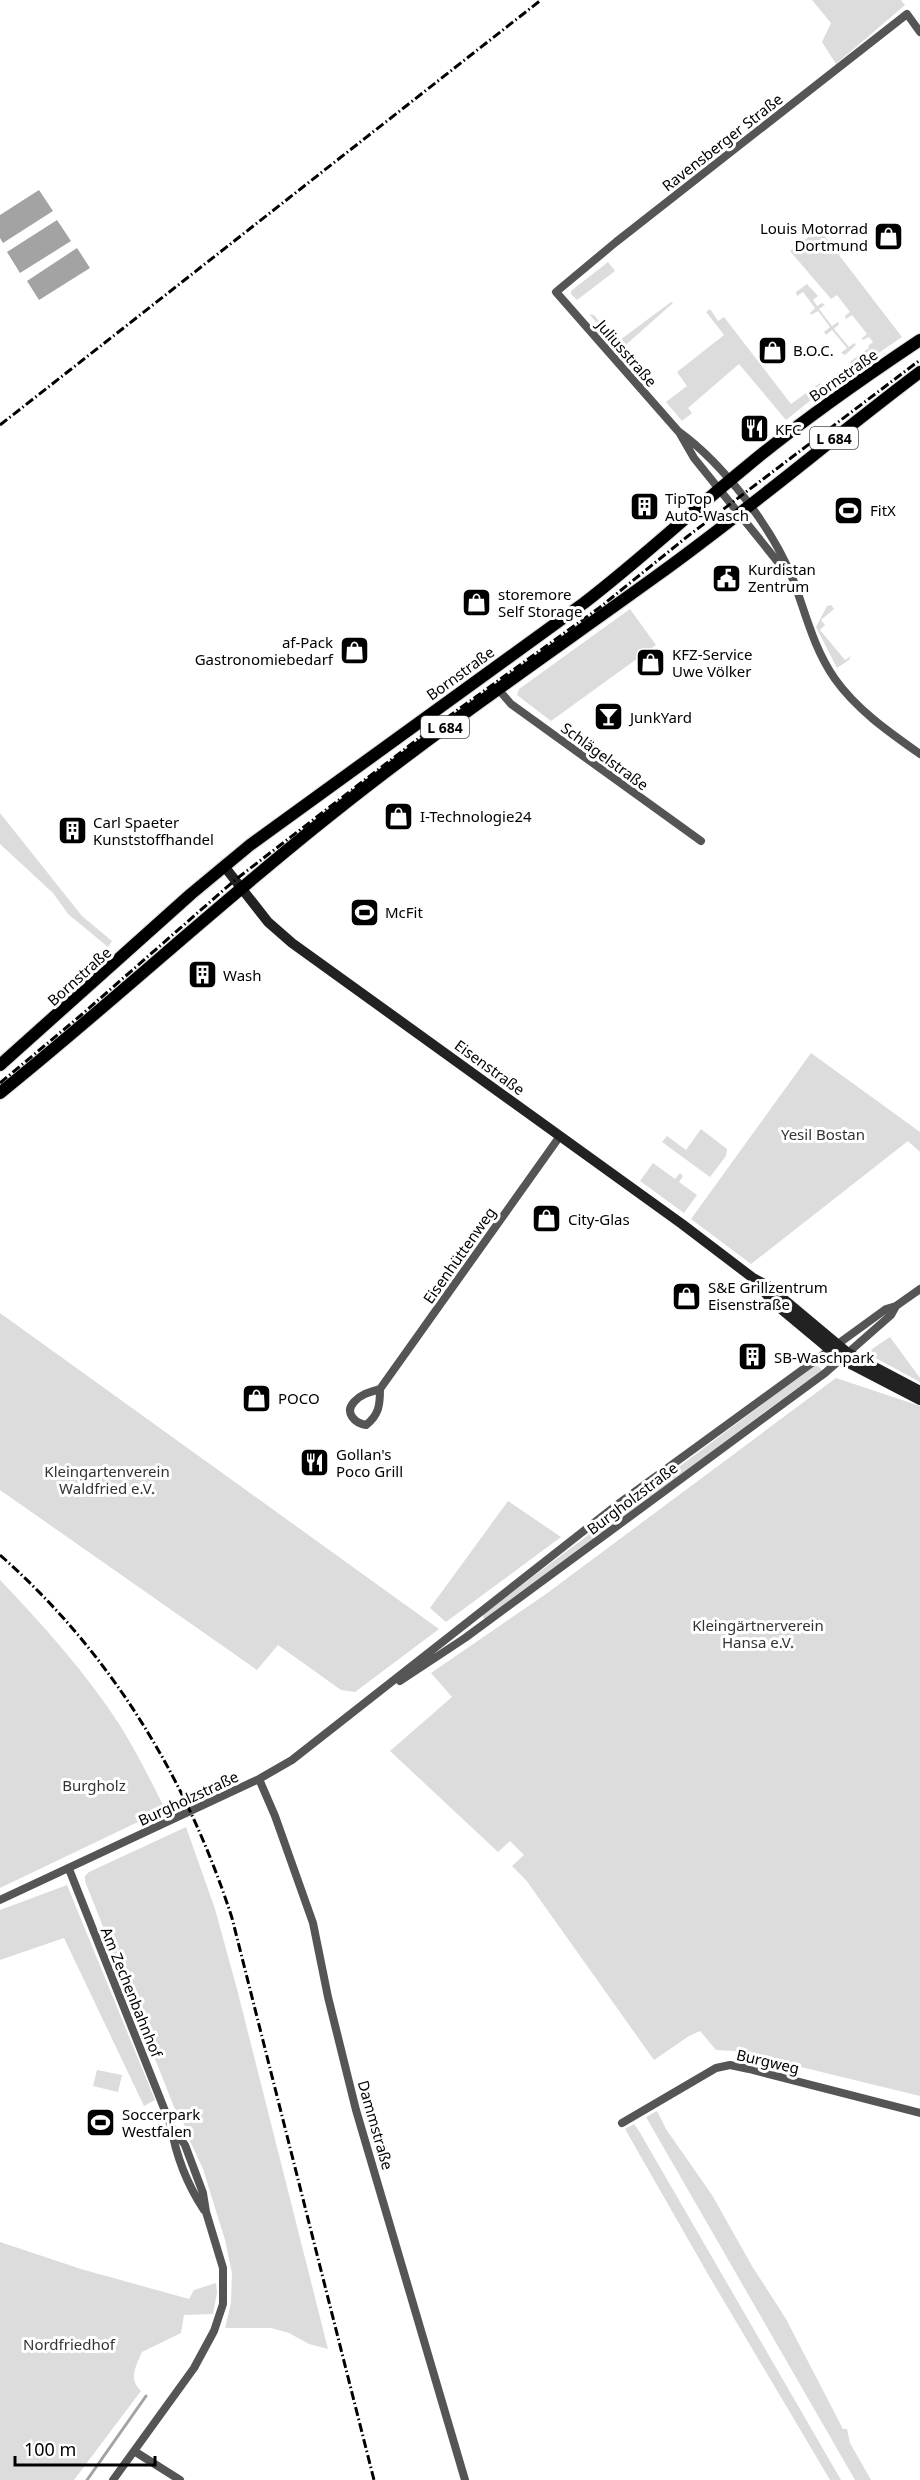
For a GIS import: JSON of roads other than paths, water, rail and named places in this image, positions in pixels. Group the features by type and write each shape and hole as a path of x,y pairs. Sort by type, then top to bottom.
{"main road":[{"name":"Bornstraße","path":"0,1065 250,845 584,603 624,572 724,485 840,394 920,340"},
{"name":"L 684","path":"0,1093 116,998 241,888 377,778 656,576 920,372"}],"street":[{"name":"Ravensberger Straße","path":"556,292 616,242 906,14 920,32"},
{"name":"Juliusstraße","path":"556,292 678,431 694,458 724,485 744,510"},
{"name":"Juliusstraße","path":"678,431 691,440 744,510"},
{"path":"744,510 794,584"},
{"path":"744,510 770,532 794,584 809,628 834,678 866,713 920,754"},
{"name":"Schlägelstraße","path":"498,689 517,708 701,841"},
{"name":"Eisenstraße","path":"224,866 268,922 292,943 717,1249 753,1278 762,1292 844,1356"},
{"name":"Eisenhüttenweg","path":"380,1389 366,1393 353,1402 350,1415 359,1424 366,1425 376,1416 380,1402 380,1389 560,1136"},
{"name":"Burgholzstraße","path":"0,1900 259,1779 292,1760 426,1659 618,1504 886,1309 896,1306 920,1289"},
{"name":"Burgholzstraße","path":"426,1659 507,1607 844,1356 891,1315 896,1306"},
{"path":"844,1356 920,1391"},
{"path":"844,1356 920,1400"},
{"name":"Dammstraße","path":"259,1779 275,1816 313,1923 328,1997 357,2110 465,2480"},
{"name":"Am Zechenbahnhof","path":"69,1869 171,2126 174,2144 183,2170 206,2212 223,2268 223,2304 219,2319 194,2368 113,2480"},
{"name":"Burgweg","path":"622,2123 724,2065 749,2069 920,2113"},
{"path":"134,2451 180,2480"}],"waterway":[{"path":"87,2480 146,2396"}],"railway":[{"path":"0,425 541,0"},
{"path":"0,1083 235,880 427,732 599,608 688,536 920,360"},
{"path":"0,1555 40,1593 110,1676 168,1767 214,1866 232,1918 374,2480"}],"place":[{"name":"Louis Motorrad Dortmund","path":"889,237"},
{"name":"B.O.C.","path":"772,350"},
{"name":"KFC","path":"754,429"},
{"name":"TipTop Auto-Wasch","path":"644,507"},
{"name":"FitX","path":"849,510"},
{"name":"Kurdistan Zentrum","path":"727,578"},
{"name":"storemore Self Storage","path":"477,603"},
{"name":"af-Pack Gastronomiebedarf","path":"354,651"},
{"name":"KFZ-Service Uwe Völker","path":"651,663"},
{"name":"JunkYard","path":"609,717"},
{"name":"I-Technologie24","path":"399,816"},
{"name":"Carl Spaeter Kunststoffhandel","path":"72,831"},
{"name":"McFit","path":"364,912"},
{"name":"Wash","path":"202,975"},
{"name":"City-Glas","path":"547,1219"},
{"name":"S&E Grillzentrum Eisenstraße","path":"687,1296"},
{"name":"SB-Waschpark","path":"753,1357"},
{"name":"POCO","path":"257,1398"},
{"name":"Gollan's Poco Grill","path":"315,1463"},
{"name":"Soccerpark Westfalen","path":"101,2123"}],"park label":[{"name":"Yesil Bostan","path":"823,1134"},
{"name":"Kleingartenverein Waldfried e.V.","path":"107,1480"},
{"name":"Kleingärtnerverein Hansa e.V.","path":"758,1634"},
{"name":"Burgholz","path":"94,1785"},
{"name":"Nordfriedhof","path":"69,2344"}]}
